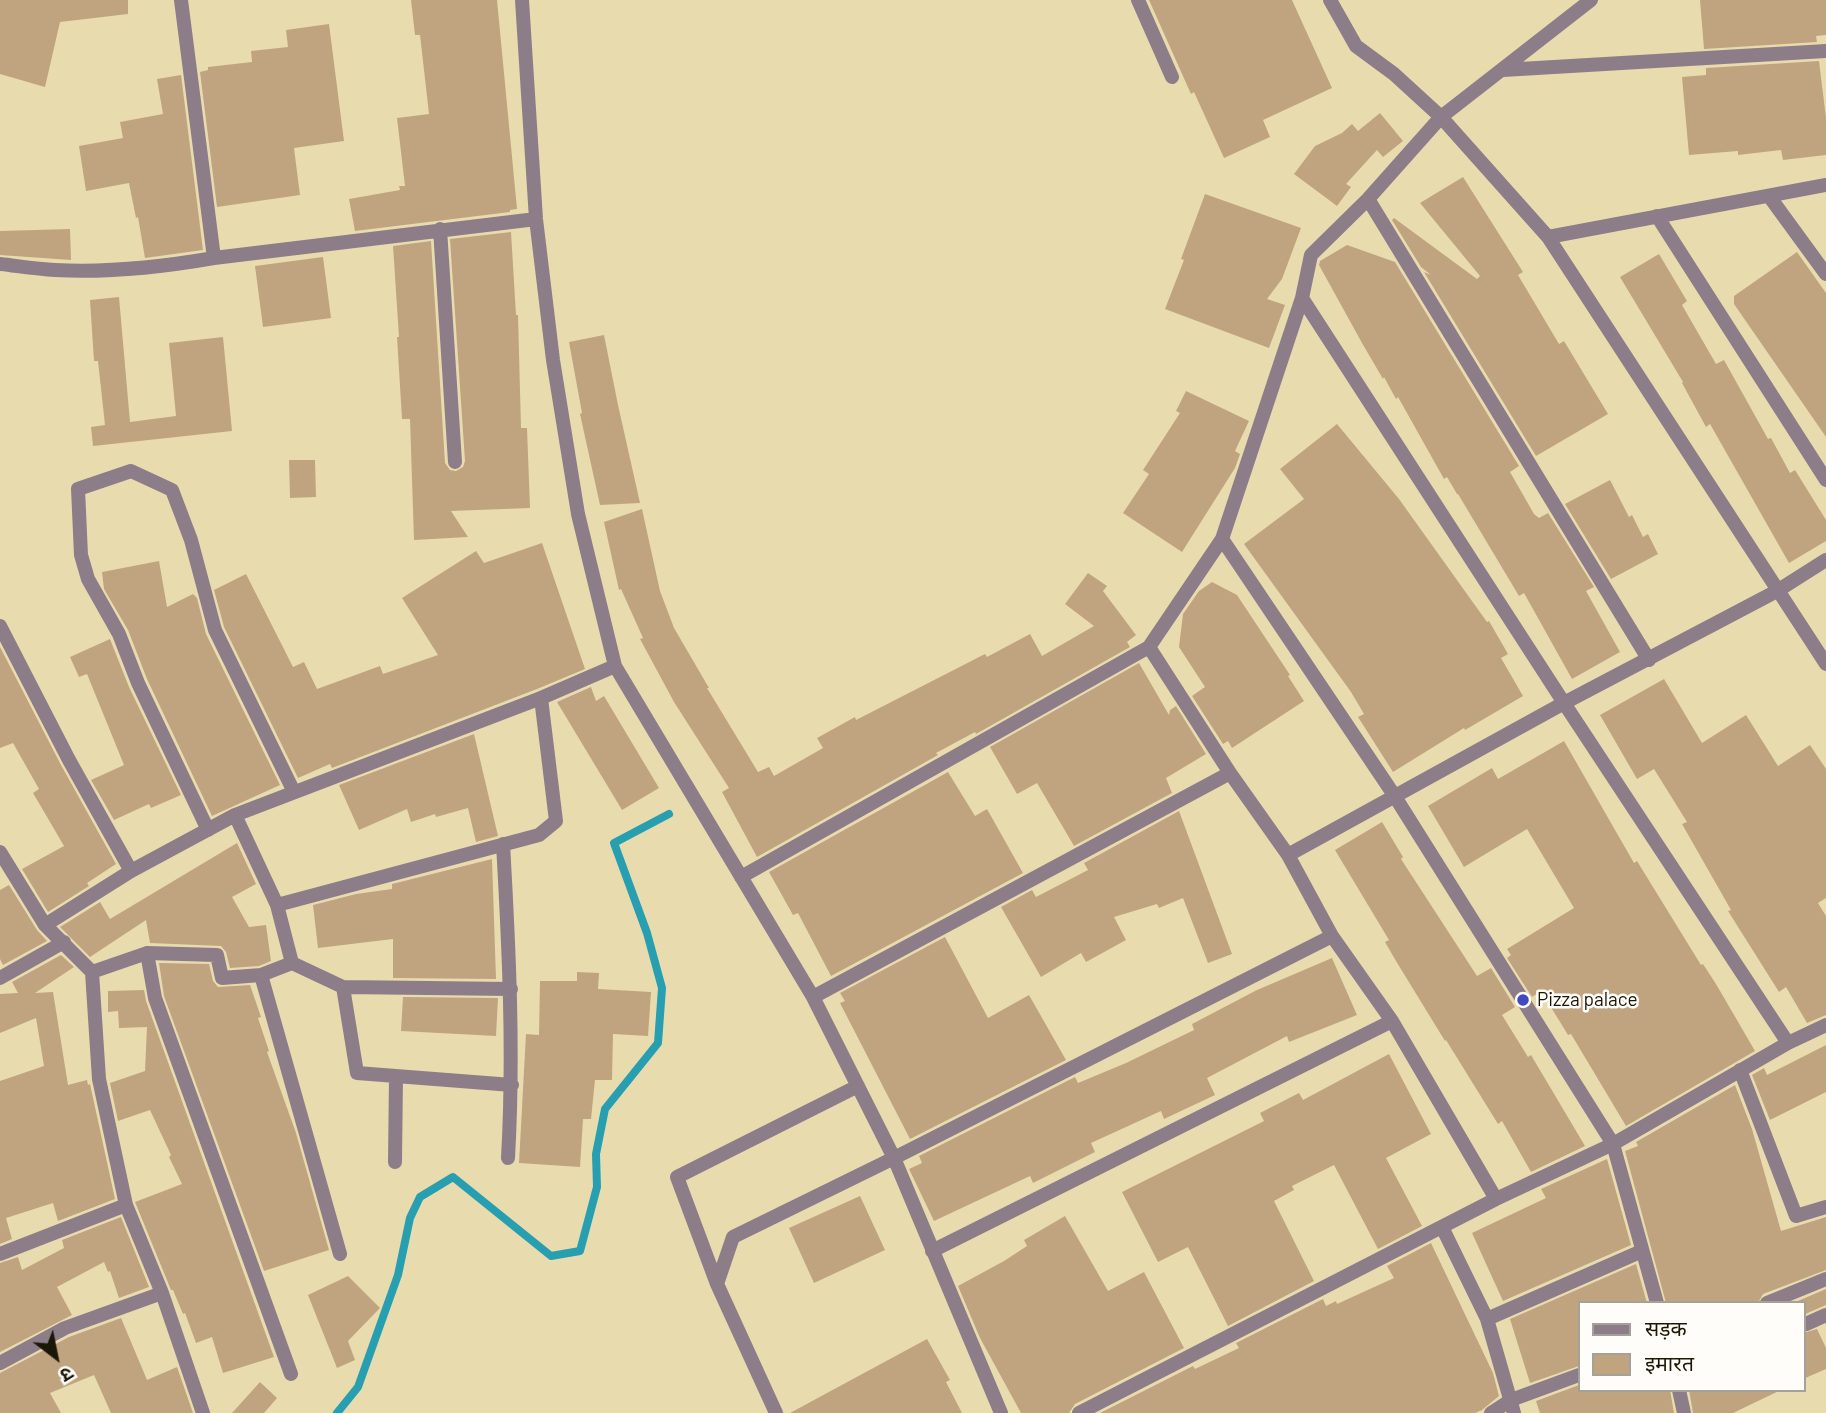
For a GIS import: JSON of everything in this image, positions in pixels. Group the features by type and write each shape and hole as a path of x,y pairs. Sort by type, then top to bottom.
{"street":[{"path":"181,0 214,258"},
{"path":"522,0 536,219 553,360 578,514 615,666 813,997 894,1158 1000,1413"},
{"path":"1138,0 1172,77"},
{"path":"1330,0 1356,46 1394,74 1441,117 1548,237 1826,664"},
{"path":"741,877 1149,647 1222,539 1302,298 1311,255 1368,199 1441,117 1591,0"},
{"path":"1503,70 1826,51"},
{"path":"1548,237 1826,185"},
{"path":"1769,196 1826,274"},
{"path":"1368,199 1648,660"},
{"path":"1657,216 1826,480"},
{"path":"0,264 56,270 122,269 536,219"},
{"path":"440,229 455,462"},
{"path":"1302,298 1788,1044"},
{"path":"208,830 138,683 119,634 89,579 81,555 78,489 131,471 172,490 191,540 215,630 294,792"},
{"path":"1222,539 1394,795 1612,1144 1656,1301"},
{"path":"1288,855 1564,703 1777,591 1826,560"},
{"path":"0,626 69,760 131,871"},
{"path":"1149,647 1230,772 1288,855 1332,936 1392,1021 1496,1199"},
{"path":"45,925 131,871 235,815 541,698 615,666"},
{"path":"277,905 540,835 556,821 541,698"},
{"path":"813,997 1230,772"},
{"path":"235,815 277,905 292,963"},
{"path":"503,844 511,989 512,1085 508,1158"},
{"path":"1,855 45,925 92,972 99,1079 126,1205 162,1293 203,1413"},
{"path":"717,1284 733,1237 1332,936"},
{"path":"0,978 64,942"},
{"path":"92,972 148,953 217,955 222,978 261,975 292,963 343,987 511,989"},
{"path":"148,953 155,998 291,1374"},
{"path":"261,975 340,1254"},
{"path":"343,987 358,1073 512,1085"},
{"path":"932,1251 1392,1021"},
{"path":"1079,1413 1496,1199 1612,1144 1740,1070 1826,1026"},
{"path":"1740,1070 1796,1216 1826,1207"},
{"path":"395,1162 396,1076"},
{"path":"776,1413 717,1284 677,1177 858,1086"},
{"path":"0,1254 126,1205"},
{"path":"1442,1227 1487,1319 1512,1406"},
{"path":"1487,1319 1642,1251"},
{"path":"1772,1301 1826,1279"},
{"path":"0,1363 65,1328 162,1293"},
{"path":"1806,1324 1826,1315"},
{"path":"1491,1413 1577,1376"},
{"path":"1679,1392 1684,1413"}],"building":[{"path":"0,0 128,0 128,14 60,22 45,87 0,74"},
{"path":"411,0 497,0 517,209 355,231 349,199 400,190 399,186 405,186 397,118 429,114 420,35 415,35"},
{"path":"1149,0 1292,0 1332,88 1263,120 1270,137 1224,158 1194,92 1191,94"},
{"path":"1700,0 1826,0 1826,35 1816,36 1817,42 1704,49"},
{"path":"329,24 344,141 294,148 300,195 217,207 200,72 208,70 208,67 252,62 251,51 288,47 286,30"},
{"path":"1819,61 1826,118 1826,155 1783,160 1781,150 1738,155 1738,151 1689,155 1682,77 1706,75 1706,68"},
{"path":"181,75 203,250 145,258 129,183 86,191 79,146 123,138 120,122 163,114 157,79"},
{"path":"1380,113 1403,141 1383,157 1377,150 1346,184 1351,187 1337,206 1294,174 1315,146 1342,133 1352,124 1358,131"},
{"path":"1463,177 1523,272 1518,275 1559,344 1564,341 1608,414 1536,456 1424,272 1431,275 1421,267 1392,220 1394,218 1477,279 1480,276 1420,203"},
{"path":"1205,194 1301,228 1282,279 1267,299 1285,305 1269,348 1165,309"},
{"path":"70,229 71,260 0,255 0,231"},
{"path":"511,232 518,315 521,428 527,428 530,508 451,511 468,537 414,540 410,419 402,419 393,246 431,241 445,463 450,470 456,471 463,467 465,461 450,239"},
{"path":"1347,245 1395,262 1519,466 1510,472 1534,514 1539,518 1548,513 1594,587 1586,591 1620,652 1572,679 1524,593 1519,596 1458,494 1447,477 1444,479 1398,397 1396,399 1384,377 1383,379 1319,265 1320,261"},
{"path":"1797,252 1826,293 1826,437 1734,304 1734,296"},
{"path":"1659,254 1687,301 1682,305 1716,364 1724,360 1768,439 1771,438 1790,473 1795,470 1826,520 1826,541 1789,563 1710,424 1706,427 1683,382 1620,277"},
{"path":"323,257 331,318 263,327 255,266"},
{"path":"119,297 130,422 176,416 169,343 223,337 232,431 93,446 91,427 105,425 98,361 94,361 90,300"},
{"path":"604,335 640,503 600,505 580,414 582,413 569,342"},
{"path":"1186,391 1249,421 1235,451 1240,454 1235,468 1182,552 1123,513 1149,474 1143,470 1180,413 1176,411"},
{"path":"1337,424 1399,499 1487,622 1489,621 1508,654 1501,658 1523,696 1465,730 1464,728 1393,772 1358,717 1364,714 1351,692 1244,544 1304,499 1280,469"},
{"path":"289,460 315,460 316,497 290,498"},
{"path":"1610,480 1629,517 1632,515 1643,537 1648,534 1658,554 1611,579 1565,504"},
{"path":"642,509 660,591 674,628 758,772 769,767 774,776 823,748 817,738 855,717 856,720 1030,634 1042,656 1094,626 1065,604 1088,573 1107,586 1103,591 1136,635 1127,642 1130,647 976,734 975,732 936,753 938,755 757,857 722,792 729,788 674,702 640,639 643,638 621,589 619,590 604,522"},
{"path":"542,543 585,669 332,768 330,764 298,778 224,627 214,590 246,574 293,667 304,662 317,689 380,666 383,674 438,655 402,598 476,551 484,563"},
{"path":"159,561 167,607 193,594 197,598 206,634 280,785 212,816 147,679 128,630 104,589 102,572"},
{"path":"1212,582 1237,595 1304,701 1232,748 1228,741 1223,744 1192,696 1205,687 1179,647 1183,614 1199,591"},
{"path":"110,639 129,687 181,795 151,808 149,804 114,820 91,780 124,765 87,674 79,677 70,657"},
{"path":"0,647 116,864 87,883 89,886 48,912 22,869 64,846 33,793 39,789 13,743 0,748"},
{"path":"1139,663 1169,715 1170,710 1176,706 1206,754 1166,778 1172,793 1074,846 1037,783 1017,794 990,747"},
{"path":"1664,679 1702,743 1746,715 1778,766 1810,745 1826,769 1826,898 1818,903 1826,916 1826,1015 1807,1023 1786,987 1779,992 1728,911 1731,910 1682,824 1687,822 1654,769 1637,779 1600,715"},
{"path":"591,687 596,701 604,696 659,788 622,810 557,702"},
{"path":"474,734 498,836 476,842 468,808 411,822 407,809 359,830 339,785"},
{"path":"1564,741 1634,863 1637,861 1701,965 1703,964 1716,984 1755,1051 1626,1126 1571,1034 1568,1035 1541,991 1532,997 1507,958 1511,955 1507,949 1574,908 1527,829 1464,867 1428,806 1492,768 1498,779"},
{"path":"948,772 975,816 987,809 1023,873 831,976 798,913 793,915 769,872"},
{"path":"1179,811 1232,954 1208,963 1183,898 1159,908 1157,904 1114,917 1126,940 1086,962 1081,953 1041,977 1001,907 1032,890 1036,897 1088,870 1084,863"},
{"path":"1382,822 1403,857 1401,859 1477,976 1491,968 1515,1007 1502,1015 1528,1057 1531,1055 1585,1146 1531,1172 1502,1121 1498,1124 1445,1041 1385,942 1389,940 1335,850"},
{"path":"237,843 256,884 232,897 249,927 266,925 271,961 259,966 230,968 226,952 221,946 150,943 146,920 90,957 60,927 100,902 110,919"},
{"path":"492,859 496,979 393,978 393,939 318,948 313,905 356,894 392,889 392,884"},
{"path":"9,885 47,941 3,965 0,959 0,890"},
{"path":"945,937 988,1018 1029,995 1066,1060 910,1139 840,1003 845,1001 840,993"},
{"path":"61,955 74,967 35,993 53,992 68,1085 87,1080 88,1085 90,1084 115,1199 58,1221 53,1203 6,1218 12,1239 0,1244 0,1081 44,1066 36,1018 0,1033 0,994 18,993 12,982"},
{"path":"1332,958 1357,1015 1289,1042 1287,1036 1207,1078 1215,1095 1164,1119 1161,1111 1091,1143 1095,1152 1033,1183 1030,1176 934,1221 909,1169 922,1163 919,1156 1075,1077 1078,1083 1126,1063 1194,1030 1192,1024 1257,990"},
{"path":"159,963 209,964 213,981 218,987 250,985 261,1017 258,1018 269,1051 267,1052 296,1133 329,1250 264,1271 164,996"},
{"path":"577,972 599,973 598,989 651,992 648,1036 613,1034 612,1080 595,1080 591,1119 583,1119 580,1167 519,1163 526,1034 539,1035 540,981 577,981"},
{"path":"144,990 274,1357 223,1373 212,1337 196,1343 135,1202 182,1184 169,1157 171,1155 150,1110 118,1121 110,1083 145,1071 147,1027 119,1028 118,1011 108,1012 108,991"},
{"path":"403,997 498,998 496,1036 401,1031"},
{"path":"1826,1045 1826,1092 1770,1120 1752,1075 1764,1068 1767,1075"},
{"path":"1389,1054 1431,1134 1386,1158 1422,1226 1378,1249 1334,1165 1292,1186 1294,1190 1274,1201 1314,1281 1228,1326 1188,1247 1158,1262 1122,1192 1264,1121 1260,1113 1299,1093 1303,1100"},
{"path":"1735,1085 1752,1129 1781,1231 1826,1217 1826,1270 1763,1294 1759,1301 1665,1301 1625,1151 1638,1146 1636,1142"},
{"path":"1607,1159 1631,1245 1503,1301 1472,1233 1546,1198 1541,1189"},
{"path":"860,1196 885,1250 814,1283 789,1228"},
{"path":"1065,1216 1108,1291 1144,1272 1184,1348 1075,1404 1069,1413 1021,1413 980,1338 958,1286 1027,1246 1024,1240"},
{"path":"121,1217 149,1287 119,1298 104,1262 57,1287 72,1315 0,1352 0,1263 18,1257 22,1270 64,1248 62,1240"},
{"path":"1431,1243 1493,1373 1499,1396 1482,1410 1475,1413 1100,1413 1193,1366 1195,1369 1239,1348 1236,1343 1323,1299 1326,1306 1336,1301 1337,1304 1394,1278 1387,1266"},
{"path":"1636,1264 1646,1301 1577,1301 1577,1367 1530,1383 1510,1319"},
{"path":"348,1276 380,1308 348,1341 355,1360 337,1368 308,1295"},
{"path":"1826,1289 1826,1305 1805,1314 1805,1301 1798,1301"},
{"path":"121,1318 147,1380 177,1367 193,1413 111,1413 94,1375 50,1393 61,1413 0,1413 0,1373 69,1337"},
{"path":"1817,1329 1826,1348 1826,1369 1805,1378 1805,1332"},
{"path":"927,1339 950,1380 946,1382 962,1413 790,1413"},
{"path":"260,1382 277,1398 264,1413 232,1413"},
{"path":"1577,1386 1577,1392 1670,1392 1674,1413 1540,1413 1536,1401"},
{"path":"1689,1392 1777,1392 1733,1413 1693,1413"}],"waterway":[{"path":"337,1413 358,1387 398,1275 410,1218 420,1197 453,1177 551,1256 580,1251 597,1187 596,1154 605,1109 658,1043 662,988 647,933 614,843 669,814"}],"place":[{"name":"Pizza palace","path":"1523,1000"}]}
